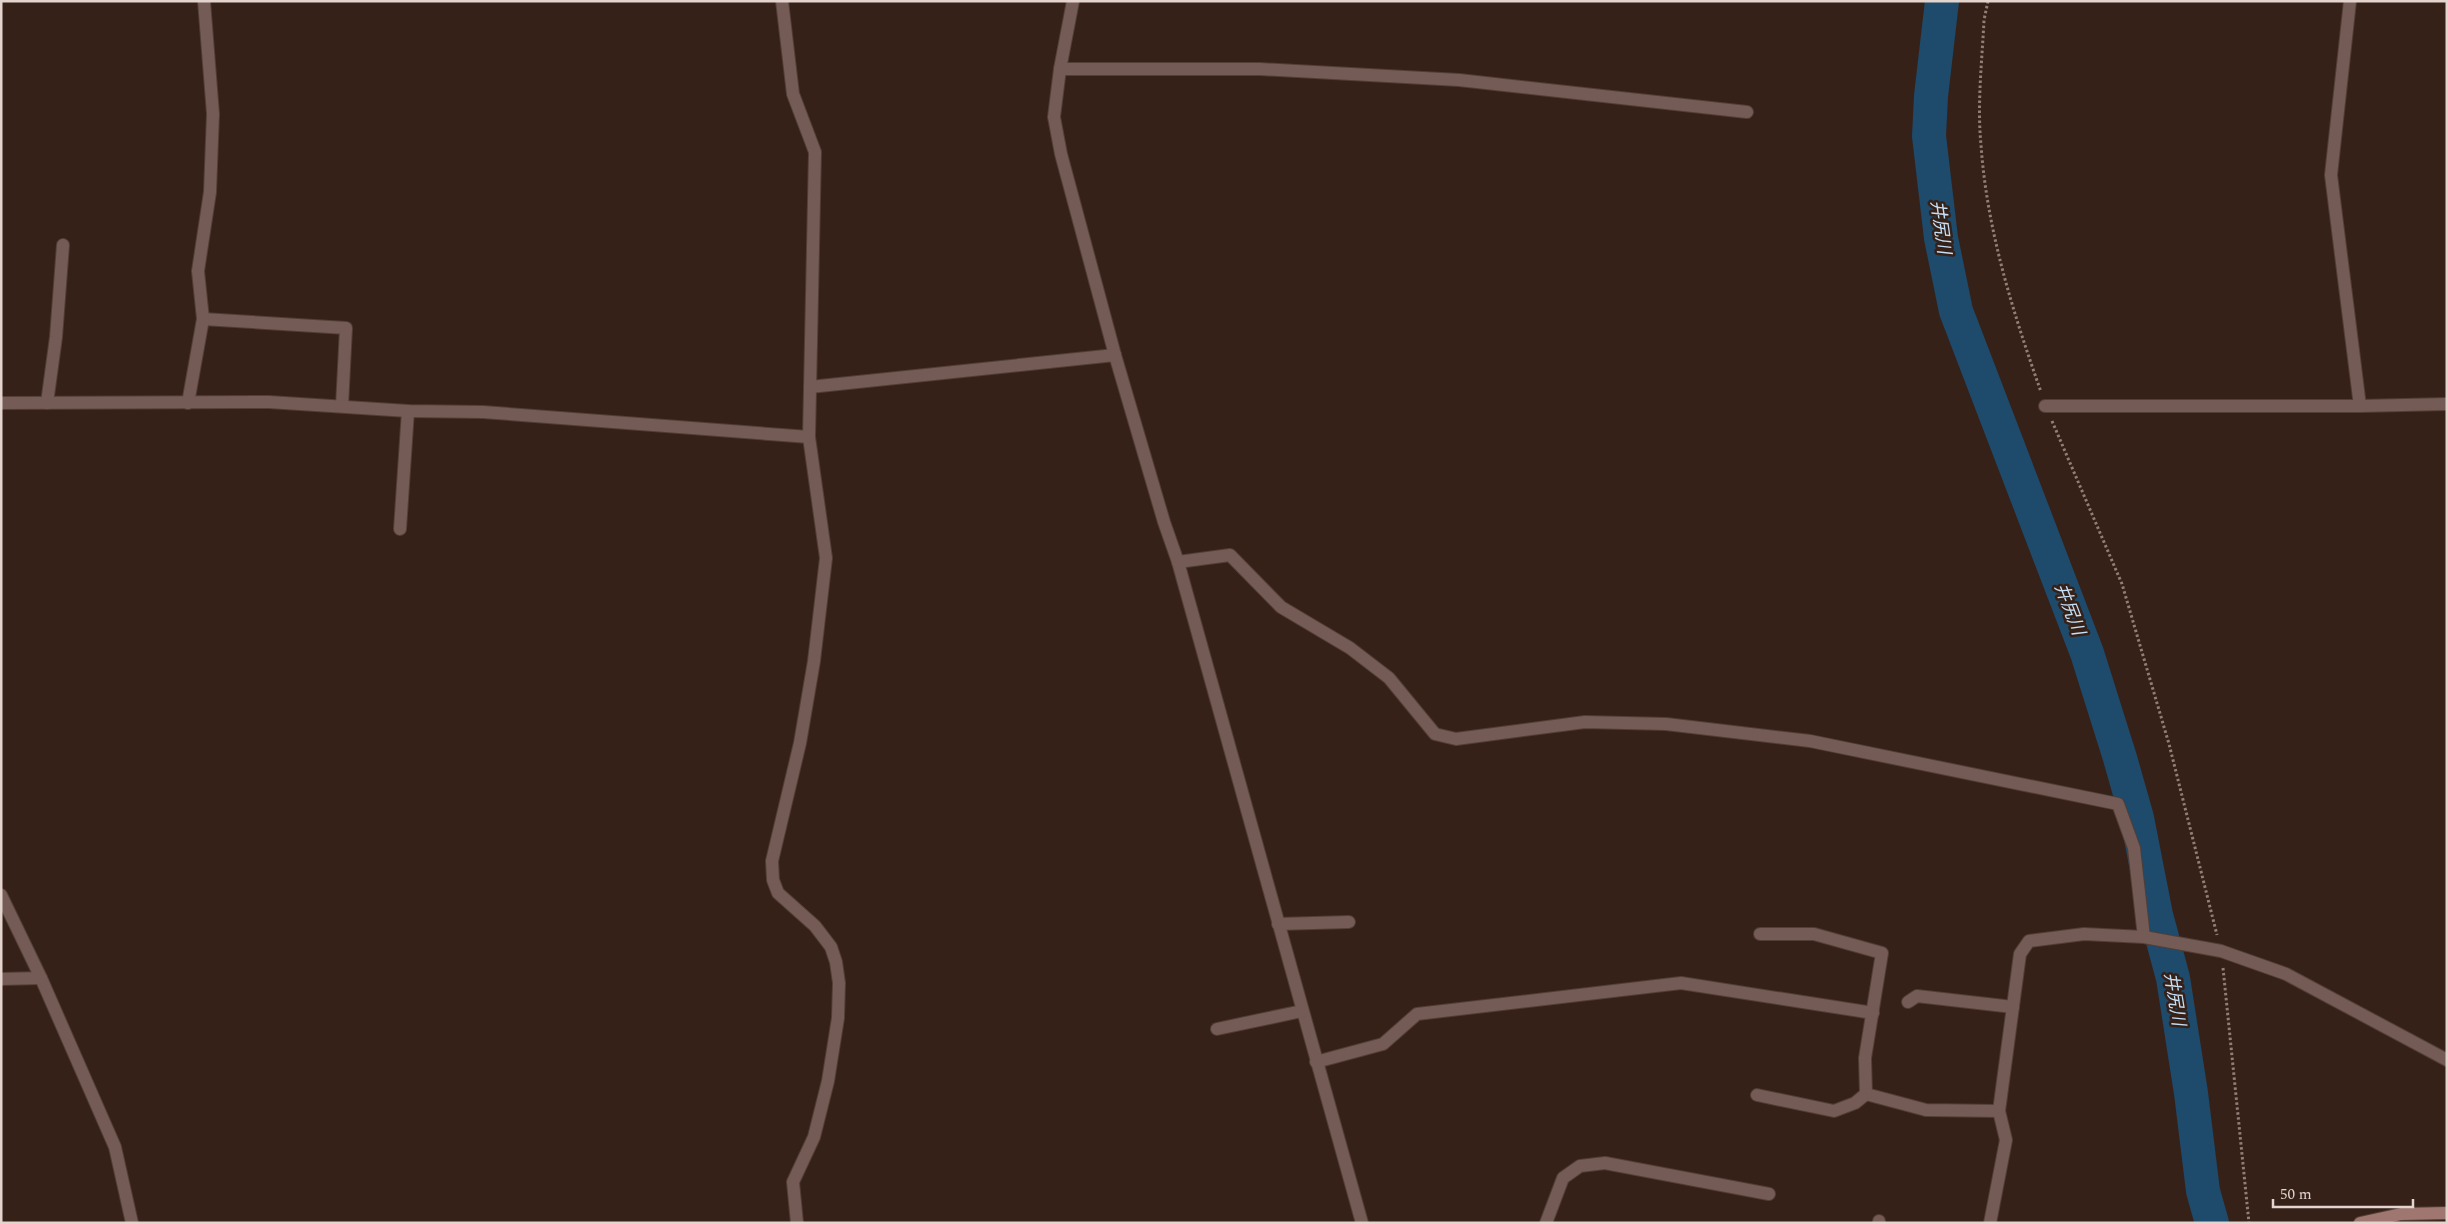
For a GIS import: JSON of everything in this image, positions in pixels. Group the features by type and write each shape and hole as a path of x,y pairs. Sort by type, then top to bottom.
{"main road":[{"path":"2360,1223 2401,1214 2447,1213"}],"street":[{"path":"188,404 203,319 198,271 210,192 213,114 204,1"},
{"path":"782,1 793,94 816,152 809,437 826,558 814,661 800,743 772,861 773,880 778,893 815,926 831,947 836,962 839,983 838,1018 828,1081 814,1137 793,1182 797,1223"},
{"path":"1073,1 1060,69 1054,117 1061,154 1115,355 1164,522 1178,562 1362,1223"},
{"path":"2350,1 2331,174 2360,406"},
{"path":"1060,69 1260,69 1459,80 1747,112"},
{"path":"47,403 56,338 62,245"},
{"path":"203,319 346,328 342,406"},
{"path":"810,387 1115,355"},
{"path":"1,403 188,404 269,402 408,411 483,412 809,437"},
{"path":"2045,406 2360,406 2447,404"},
{"path":"400,529 408,411"},
{"path":"1178,562 1230,555 1281,607 1350,648 1389,678 1435,734 1442,736 1456,739 1584,722 1666,724 1810,740 2118,804 2134,848 2146,937"},
{"path":"1,895 41,978 115,1147 132,1223"},
{"path":"1278,924 1348,922"},
{"path":"1760,934 1814,934 1882,953 1865,1058 1866,1094"},
{"path":"1990,1223 2006,1140 1999,1111 2020,954 2029,941 2084,934 2146,937 2221,951 2286,974 2447,1060"},
{"path":"1,978 41,978"},
{"path":"1316,1062 1383,1044 1418,1014 1681,983 1873,1013"},
{"path":"1908,1002 1917,996 2013,1007"},
{"path":"1217,1029 1302,1011"},
{"path":"1866,1094 1926,1110 1999,1111"},
{"path":"1757,1095 1834,1111 1855,1103 1866,1094"},
{"path":"1546,1223 1563,1178 1580,1166 1604,1163 1770,1194"}],"path":[{"path":"1988,1 1984,20 1981,146 1996,246 2013,314 2045,406 2122,584 2169,744 2221,951 2249,1223"}],"waterway":[{"name":"井尻川","path":"1942,1 1931,96 1929,136 1941,238 1956,311 2087,653 2137,818 2156,915 2173,978 2191,1093 2203,1191 2212,1223"}]}
